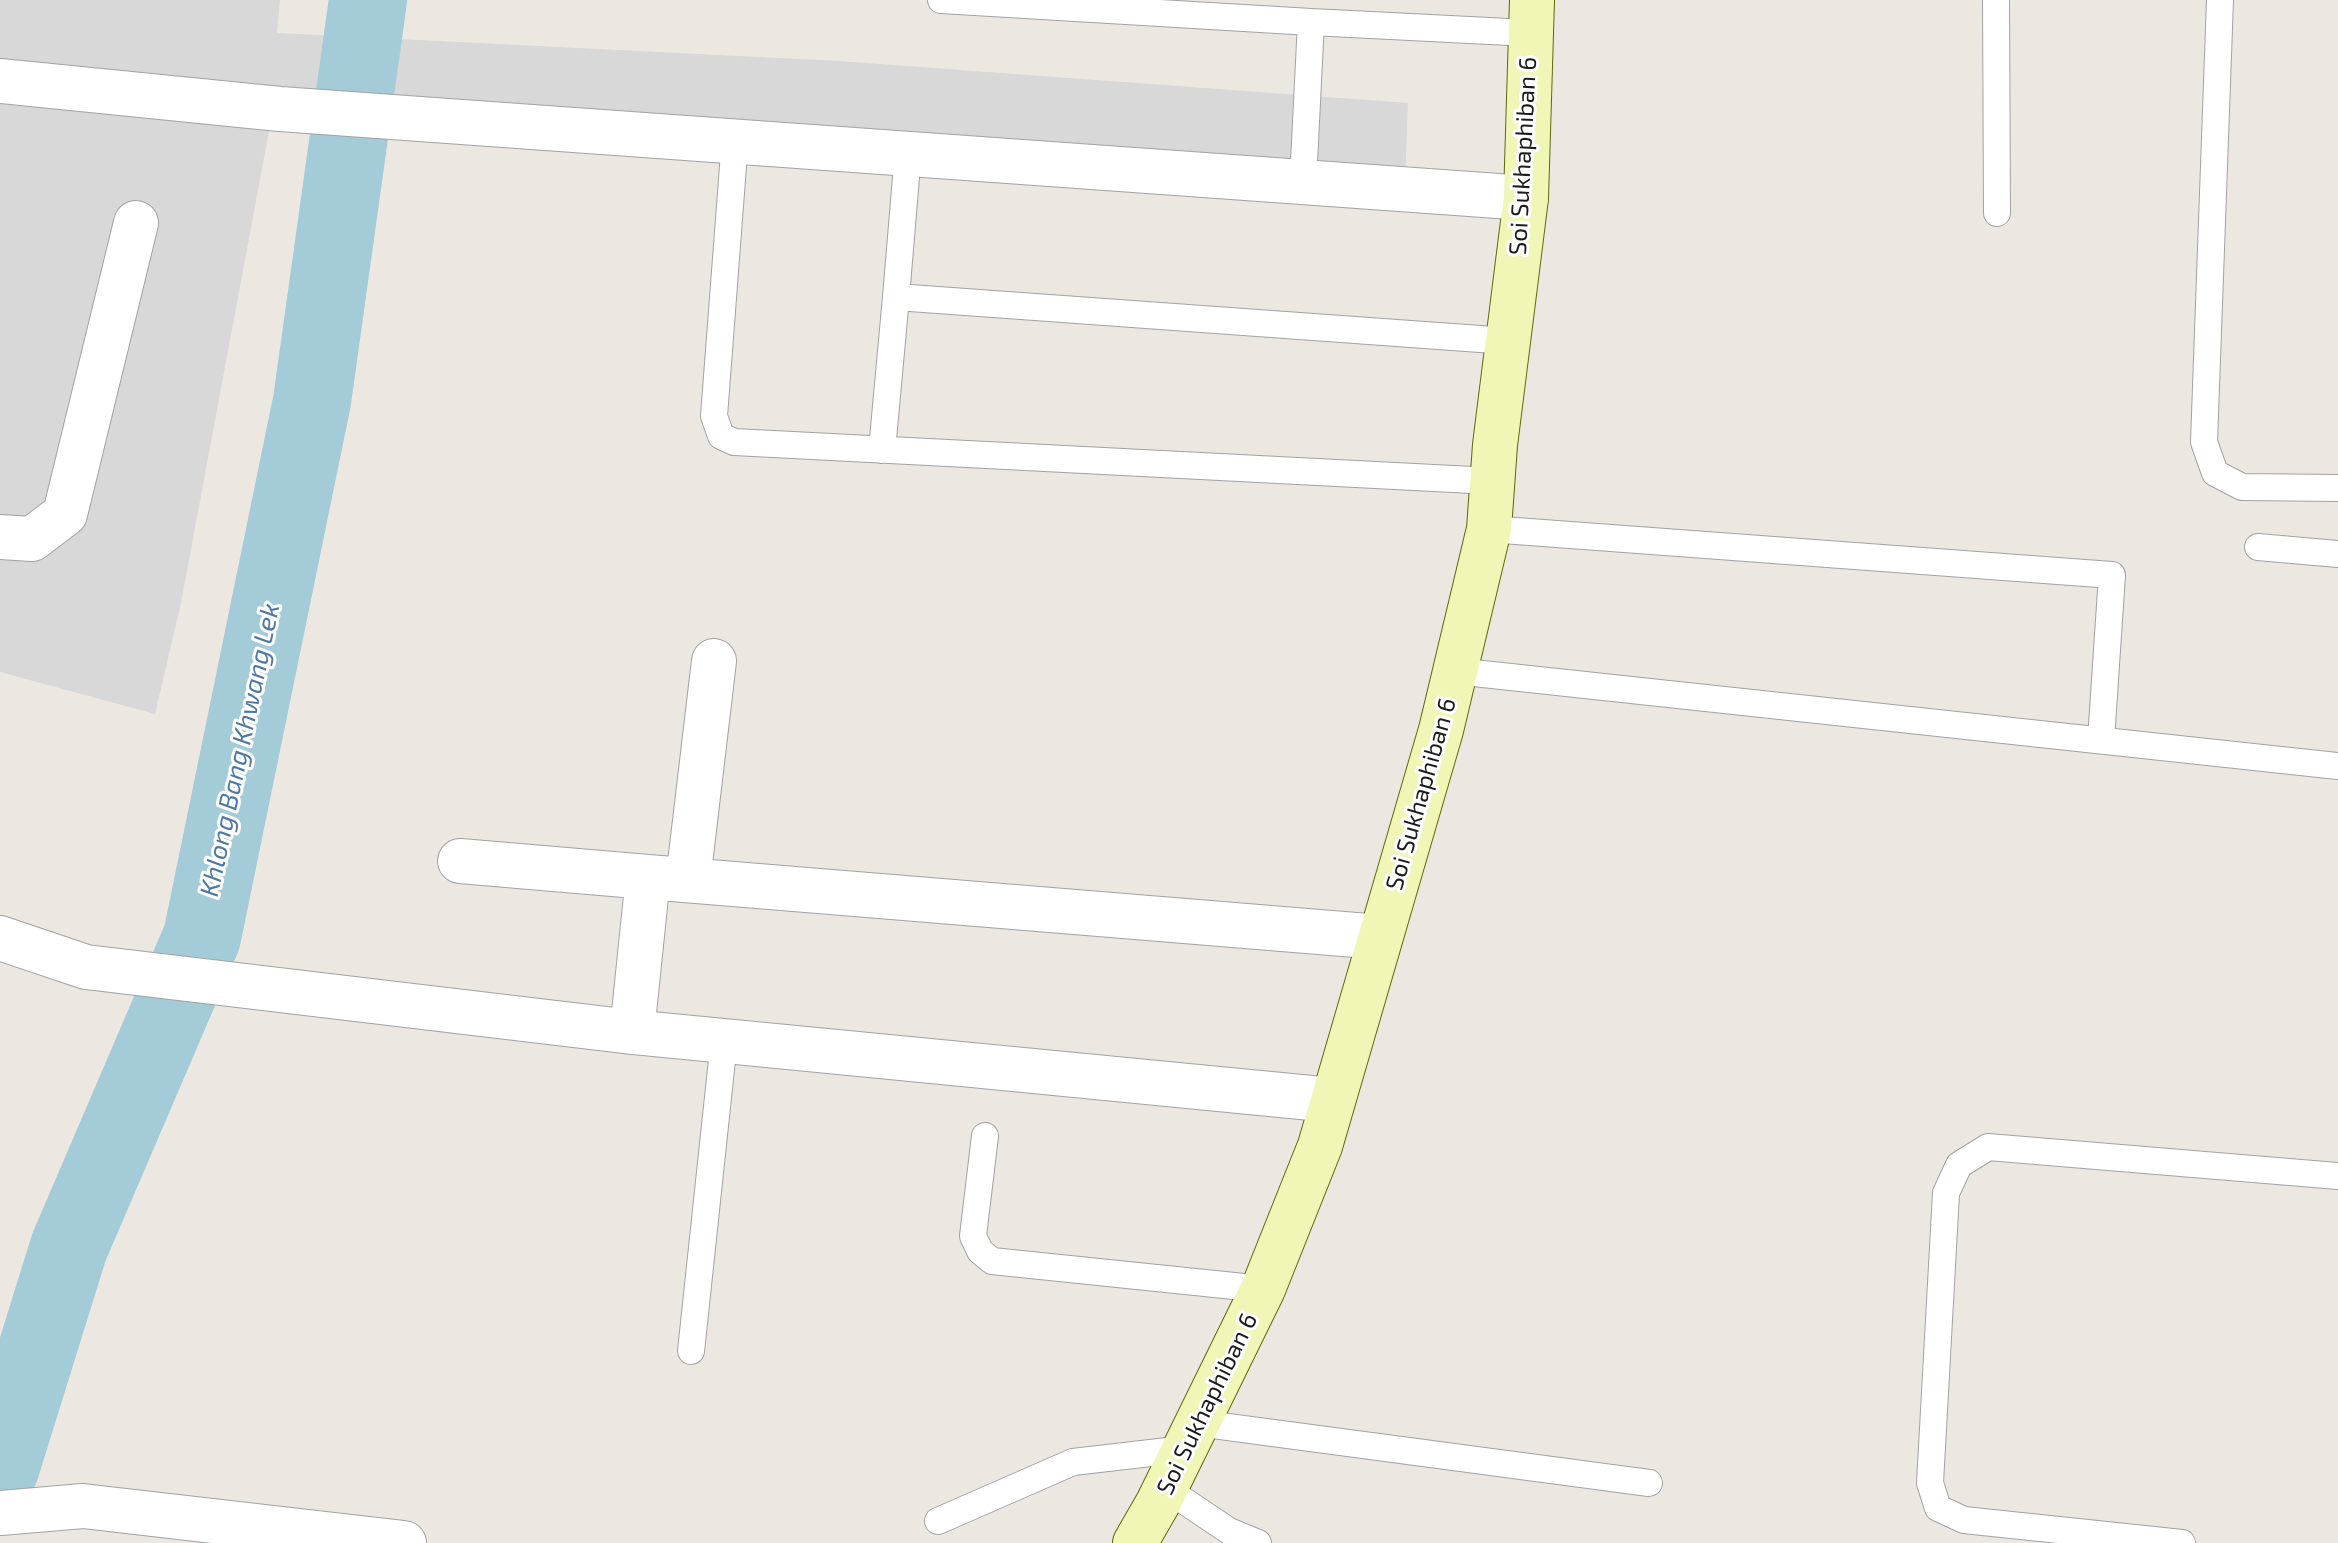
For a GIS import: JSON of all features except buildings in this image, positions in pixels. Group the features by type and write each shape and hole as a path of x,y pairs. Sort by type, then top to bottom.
{"street":[{"name":"Soi Sukhaphiban 6","path":"1135,1543 1263,1289 1320,1146 1441,730 1489,529 1526,198 1530,16"},
{"path":"0,81 280,109 1526,198"},
{"path":"0,537 32,539 65,514 136,223"},
{"path":"632,1032 714,661"},
{"path":"460,861 1380,937"},
{"path":"0,938 86,967 632,1032 1332,1100"},
{"path":"0,1513 83,1506 404,1543"}],"lane":[{"path":"941,0 1311,22 1530,16"},
{"path":"1996,0 1997,213"},
{"path":"2220,0 2204,442 2215,473 2242,487 2338,488"},
{"path":"1303,182 1311,22"},
{"path":"735,140 714,416 721,436 734,442 1492,481"},
{"path":"882,450 908,153"},
{"path":"896,297 1508,341"},
{"path":"1489,529 2112,575 2101,740"},
{"path":"2258,547 2338,554"},
{"path":"1455,671 2338,766"},
{"path":"691,1351 724,1041"},
{"path":"985,1136 973,1236 980,1251 992,1261 1263,1289"},
{"path":"2182,1543 1964,1520 1938,1508 1930,1483 1946,1193 1959,1165 1988,1147 2338,1176"},
{"path":"938,1521 1073,1462 1191,1436 1649,1483"},
{"path":"1165,1488 1229,1531 1258,1543"}],"shaded area":[{"path":"0,0 280,0 277,33 839,61 1408,103 1405,181 272,115 181,603 155,714 0,672"}],"waterway":[{"name":"Khlong Bang Khwang Lek","path":"0,1469 69,1247 202,937 312,401 368,0"}]}
